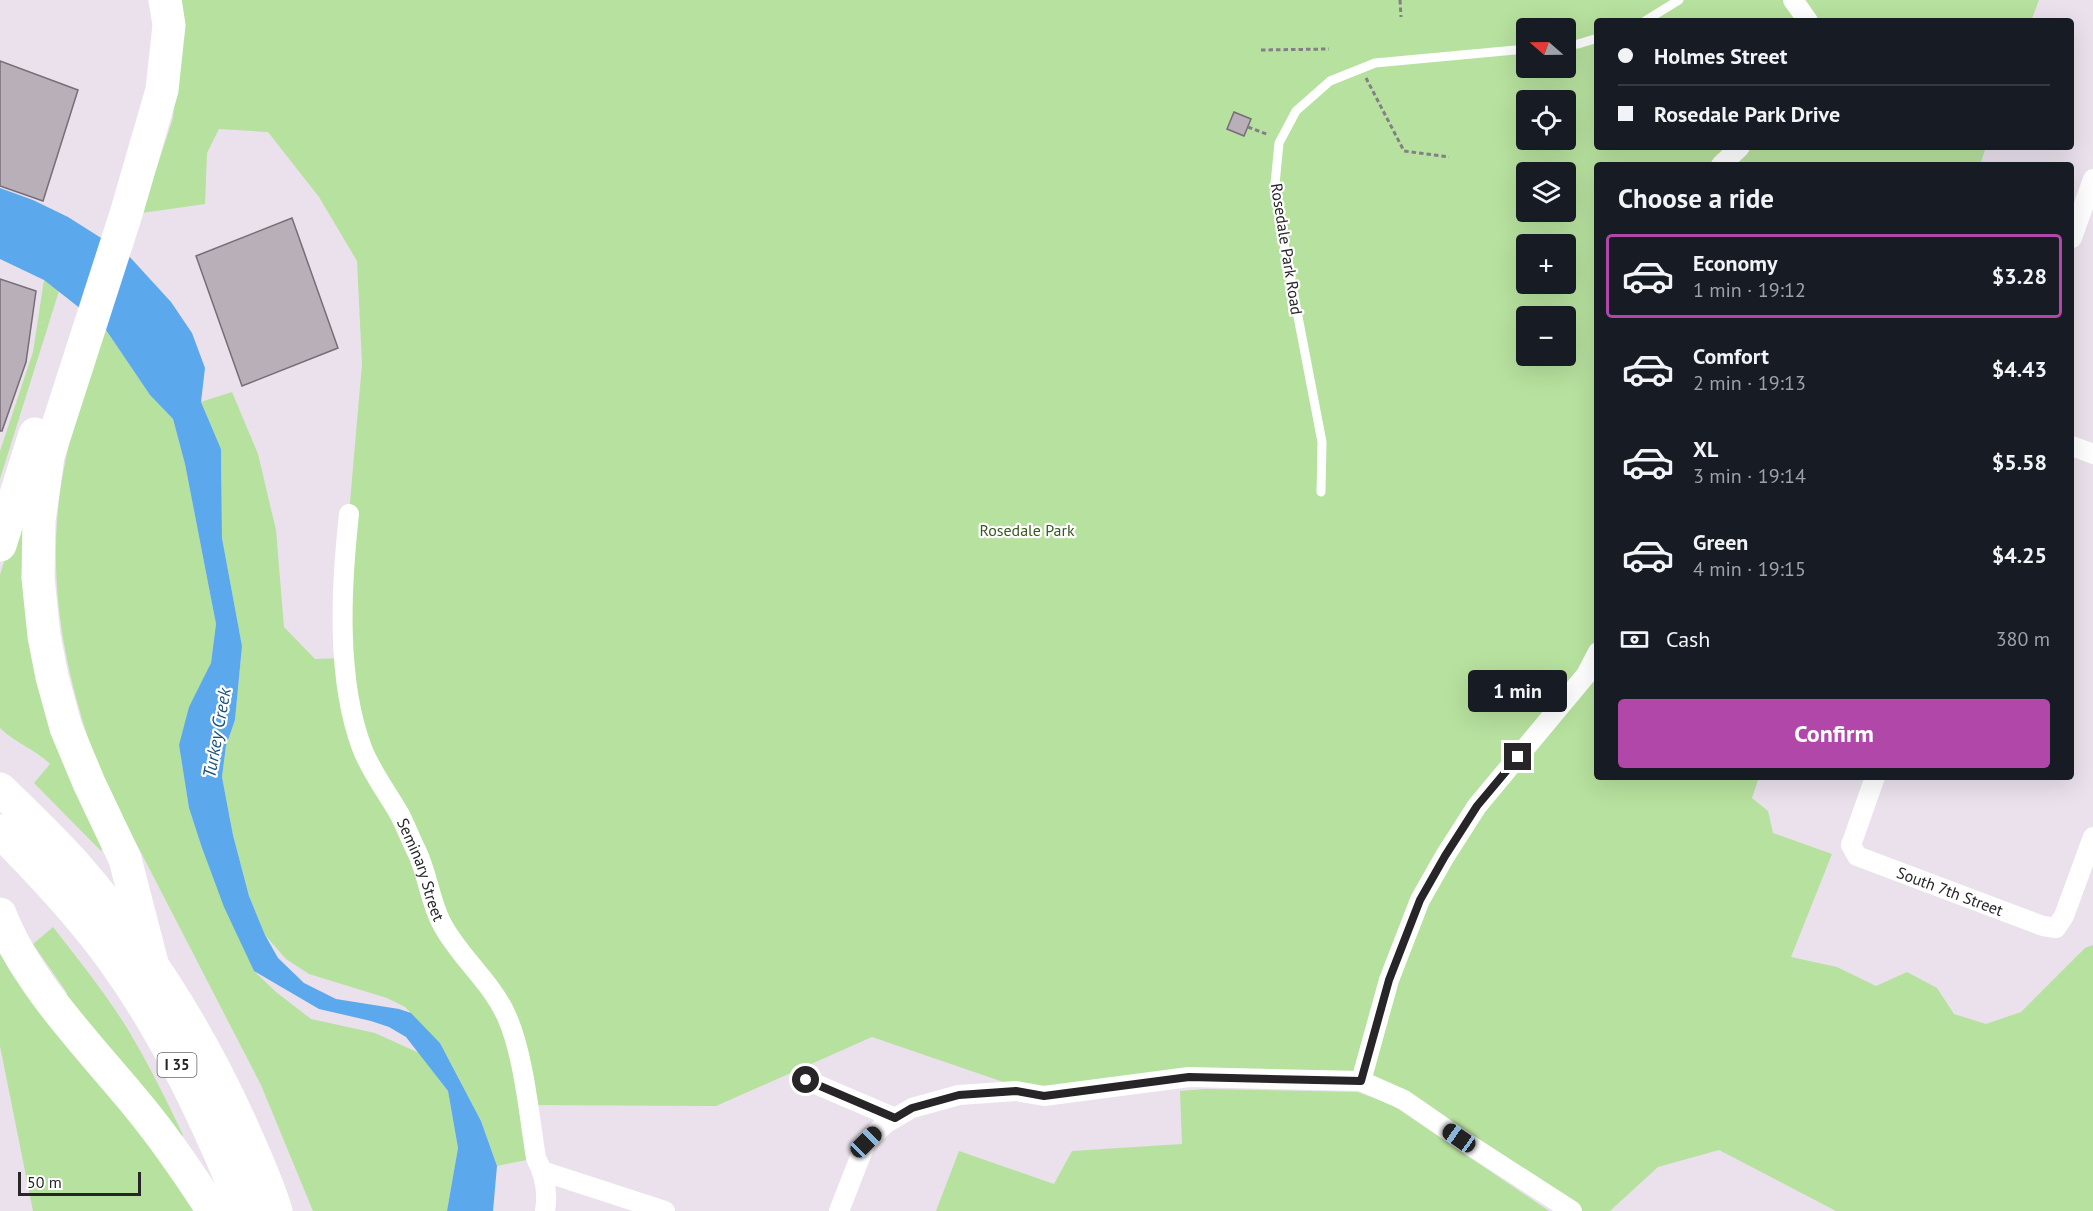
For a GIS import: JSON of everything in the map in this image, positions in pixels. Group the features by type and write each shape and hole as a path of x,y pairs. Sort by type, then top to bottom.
{"highway":[{"path":"118,209 148,71 150,35 147,0"},
{"path":"0,545 71,351 118,209 162,90 169,25 165,0"},
{"path":"71,351 48,456 39,521 38,578 44,636 66,728 125,859 153,967"},
{"name":"I 35","path":"0,789 76,866 153,967 191,1024 256,1157 265,1209"},
{"name":"I 35","path":"0,831 40,872 114,962 153,1020 219,1148 265,1209"},
{"path":"0,914 23,959 48,997 85,1045 168,1143 213,1211"}],"street":[{"path":"1793,0 1806,18"},
{"path":"1724,162 1737,150"},
{"path":"2074,232 2093,179"},
{"path":"2074,447 2093,454"},
{"name":"Seminary Street","path":"349,514 344,559 344,634 351,710 363,749 378,780 400,816 423,866 441,922 454,946 492,988 507,1017 517,1048 536,1158 542,1171 547,1198 545,1211"},
{"path":"1361,1081 1389,980 1420,900 1477,806 1586,675 1594,660"},
{"name":"South 7th Street","path":"1874,780 1851,845 1857,856 2043,926 2056,928 2064,916 2093,837"},
{"path":"839,1211 866,1142 885,1124 912,1108 959,1095 1016,1091 1044,1096 1189,1077 1361,1081 1404,1100 1572,1211"},
{"path":"806,1080 895,1118"},
{"path":"542,1171 664,1211"}],"lane":[{"path":"1650,18 1679,0"},
{"path":"1576,43 1594,39"},
{"name":"Rosedale Park Road","path":"1321,492 1322,441 1284,244 1275,184 1281,140 1296,111 1330,81 1361,68 1375,63 1516,50"}],"path":[{"path":"1400,0 1401,17"},
{"path":"1261,50 1329,49"},
{"path":"1361,68 1404,151 1449,157"},
{"path":"1248,127 1281,140"}],"green space":[{"name":"Rosedale Park","path":"176,0 2039,0 2032,18 1594,18 1594,150 1985,150 1981,162 1594,162 1594,780 1758,780 1752,798 1768,811 1773,833 1832,854 1791,957 1837,967 1876,986 1907,972 1937,988 1954,1014 1986,1024 2021,1012 2085,948 2093,945 2093,1211 1836,1211 1719,1150 1658,1167 1610,1211 1572,1211 1404,1100 1311,1078 1044,1096 872,1037 716,1106 527,1105 536,1158 497,1166 481,1121 440,1043 405,1007 387,998 309,974 286,959 265,935 249,896 233,835 222,777 226,746 235,720 242,646 222,538 221,449 201,402 232,392 258,454 276,530 284,627 315,659 345,658 349,514 362,364 357,261 319,197 268,132 219,129 207,153 205,204 142,213 173,118 176,84"},
{"path":"44,280 59,291 0,479 0,451 33,352"},
{"path":"104,327 150,395 173,419 185,464 216,624 211,663 179,745 189,808 201,845 254,971 276,992 311,1019 375,1033 419,1053 448,1091 458,1148 447,1211 313,1211 261,1085 101,775 76,698 67,660 60,621 56,543 65,463"},
{"path":"19,512 104,847 101,851 34,783 50,764 0,728 0,575"},
{"path":"53,927 101,989 127,1028 183,1135 179,1139 62,1000 67,993 33,944"},
{"path":"0,954 12,974 136,1120 200,1211 33,1211 0,1046"},
{"path":"1205,1089 1357,1092 1391,1104 1549,1211 936,1211 959,1151 1054,1184 1072,1151 1182,1144 1180,1091"}],"water":[{"name":"Turkey Creek","path":"0,188 33,200 68,217 128,255 171,302 192,333 205,368 201,402 221,449 222,538 242,646 235,720 226,746 222,777 233,835 249,896 265,935 278,958 304,983 336,999 411,1013 440,1043 481,1121 497,1166 493,1211 447,1211 458,1148 448,1091 406,1037 389,1027 371,1021 319,1009 254,971 224,907 201,845 189,808 179,745 189,707 211,663 216,624 185,464 173,419 150,395 104,327 44,280 0,259"}],"building":[{"path":"0,61 78,90 43,201 0,186"},
{"path":"1234,112 1251,119 1244,136 1227,129"},
{"path":"292,218 338,348 242,386 196,256"},
{"path":"0,279 36,291 26,362 2,431 0,431"}],"route":[{"path":"806,1080 895,1118 912,1108 959,1095 1016,1091 1044,1096 1189,1077 1311,1078 1361,1081 1389,980 1420,900 1477,806 1518,757"}]}
